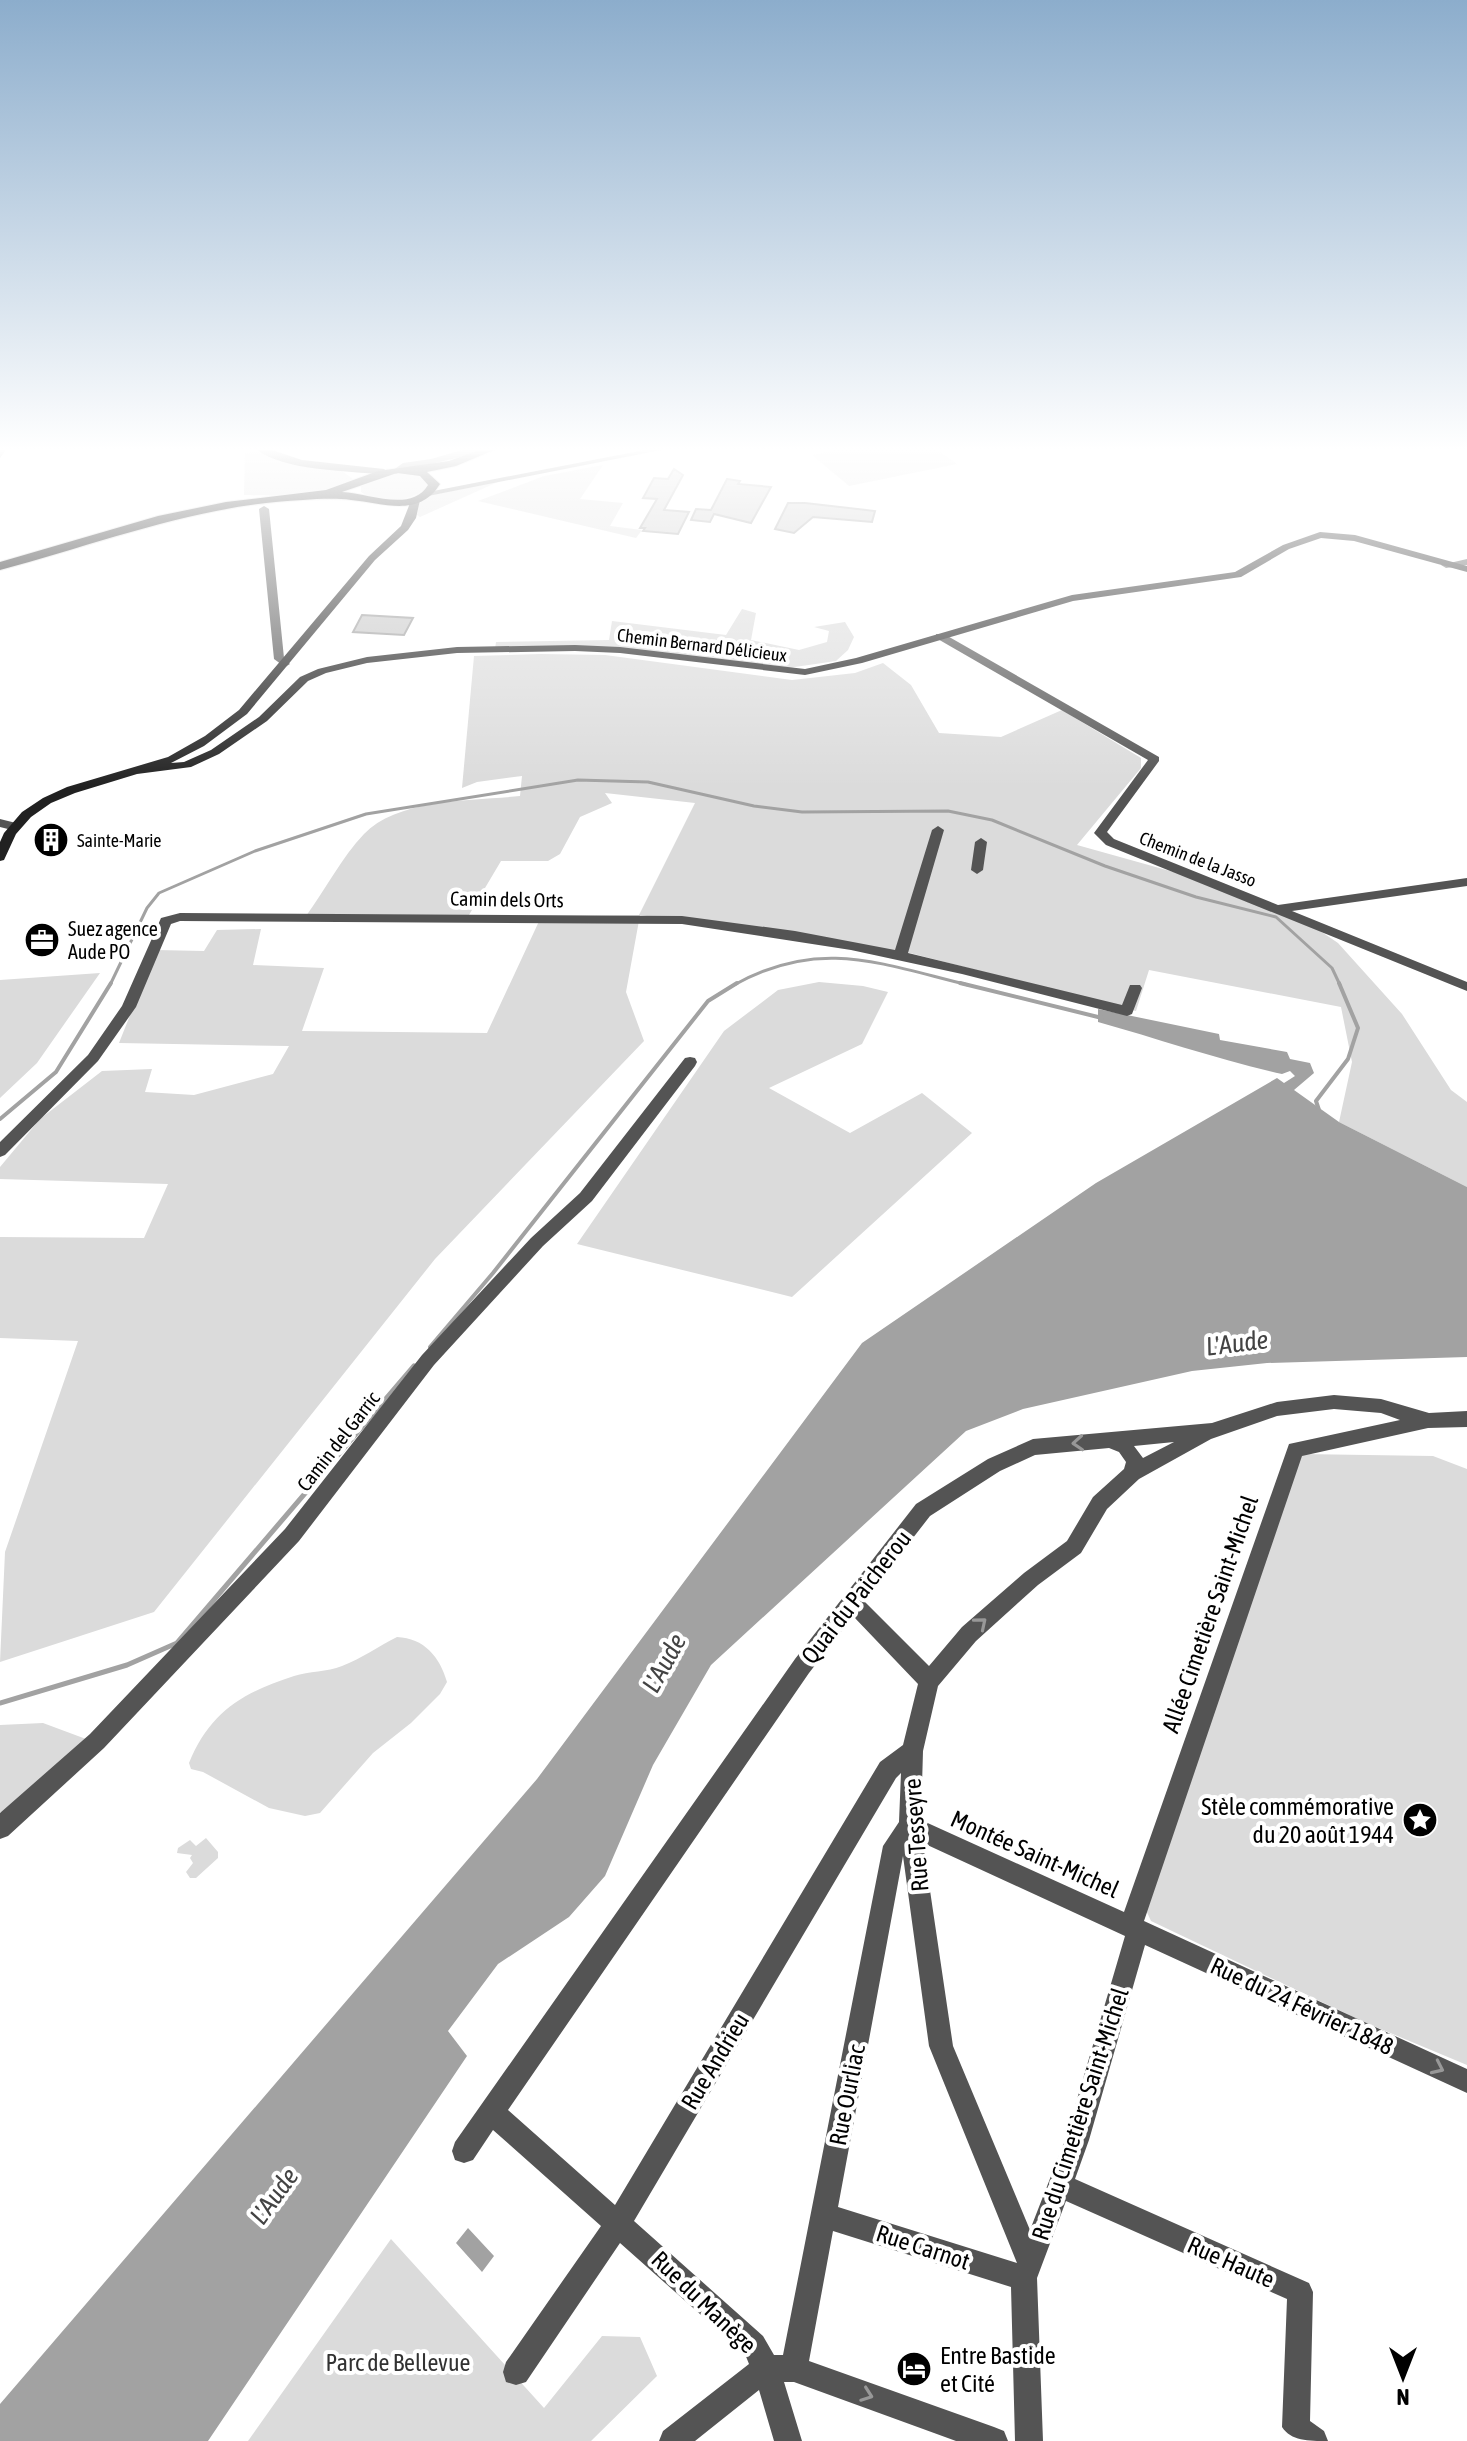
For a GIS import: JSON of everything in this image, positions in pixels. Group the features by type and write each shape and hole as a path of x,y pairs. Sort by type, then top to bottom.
{"street":[{"path":"269,561 279,659 285,664"},
{"path":"0,857 6,824 64,793 173,759 220,732 243,712 285,664 370,561"},
{"name":"Chemin Bernard Délicieux","path":"133,771 187,765 215,752 263,719 304,679 322,671 367,660 457,650 575,648 620,650 805,672 858,661 1072,598 1238,575 1262,561"},
{"name":"Chemin Bernard Délicieux","path":"1432,561 1467,569"},
{"path":"1446,565 1467,562"},
{"name":"Chemin de la Jasso","path":"940,636 1155,759 1100,833 1110,842 1467,987"},
{"path":"901,954 938,830"},
{"path":"977,870 981,842"},
{"path":"1279,909 1467,882"},
{"name":"Camin dels Orts","path":"0,1151 93,1058 129,1007 166,921 180,917 682,920 735,925 901,954 1127,1011 1135,988"},
{"name":"Camin del Garric","path":"0,1828 97,1741 195,1641 292,1535 428,1360 537,1242 586,1197 690,1062"},
{"name":"Quai du Paicherou","path":"464,2151 802,1666 923,1510 952,1490 1033,1447 1212,1431 1277,1409 1334,1402 1381,1406 1429,1421 1467,1419"},
{"name":"Allée Cimetière Saint-Michel","path":"1135,1928 1295,1450 1429,1421"},
{"name":"Rue Tesseyre","path":"1027,2272 941,2046 910,1826 912,1751 929,1681 969,1634 1031,1579 1074,1547 1100,1503 1132,1473 1212,1431"},
{"path":"1113,1441 1125,1447 1135,1461 1132,1473"},
{"path":"853,1603 929,1681"},
{"name":"Rue Andrieu","path":"516,2372 619,2223 888,1770 912,1751"},
{"name":"Montée Saint-Michel","path":"910,1826 1135,1928"},
{"name":"Rue Ourliac","path":"794,2369 894,1846 910,1826"},
{"name":"Rue du 24 Février 1848","path":"1135,1928 1467,2081"},
{"name":"Rue du Cimetière Saint-Michel","path":"1029,2441 1027,2272 1062,2186 1135,1928"},
{"name":"Rue du Manège","path":"493,2113 754,2345 766,2368 794,2369 994,2441"},
{"name":"Rue Haute","path":"1062,2186 1300,2292 1296,2427 1314,2441"},
{"name":"Rue Carnot","path":"823,2215 1027,2272"},
{"path":"673,2441 696,2432 766,2368 788,2441"}],"green space":[{"path":"742,609 756,613 751,640 799,650 827,642 829,631 814,627 845,622 854,637 848,650 836,661 788,668 620,650 495,649 496,642 609,640 612,621 726,635"},
{"path":"605,655 792,680 855,673 883,663 911,685 939,733 1001,737 1062,710 1141,758 1141,768 1077,845 1213,883 1295,914 1338,943 1402,1014 1451,1090 1467,1102 1467,1187 1339,1122 1352,1062 1341,1007 1149,970 1136,1011 906,952 640,915 626,992 644,1041 435,1259 154,1612 0,1662 5,1552 78,1341 0,1338 0,1237 144,1238 168,1184 0,1179 0,1167 40,1119 102,1071 152,1069 145,1092 194,1095 273,1074 289,1046 119,1043 156,950 204,951 217,930 261,929 253,965 324,968 302,1031 487,1033 541,917 639,915 695,803 605,793 612,803 580,817 560,854 548,861 501,861 469,915 306,916 348,853 379,822 416,807 520,796 522,776 477,782 462,788 474,656"},
{"path":"100,973 37,1063 0,1098 0,980"},
{"path":"819,982 888,992 862,1044 769,1088 850,1133 922,1093 972,1133 792,1297 577,1244 724,1031 778,990"},
{"path":"1301,1454 1433,1456 1467,1469 1467,2065 1364,2022 1151,1921 1145,1908"},
{"path":"397,1637 415,1641 430,1650 447,1682 440,1694 411,1723 373,1753 320,1813 305,1816 269,1808 203,1772 191,1769 189,1763 207,1730 243,1698 294,1676 342,1666"},
{"path":"43,1723 86,1739 3,1813 0,1812 0,1725"},
{"path":"206,1838 218,1852 218,1858 196,1878 190,1878 186,1872 193,1863 192,1855 177,1853 178,1848 190,1840 196,1846"},
{"name":"Parc de Bellevue","path":"391,2239 544,2408 602,2336 640,2337 657,2376 591,2441 248,2441"}],"water":[{"name":"L'Aude","path":"1098,1009 1219,1034 1220,1040 1287,1052 1290,1059 1310,1063 1314,1073 1294,1090 1339,1122 1467,1187 1467,1357 1267,1363 1192,1371 1023,1409 966,1431 711,1665 653,1765 605,1876 569,1917 498,1964 448,2031 467,2056 208,2441 0,2441 0,2404 537,1779 862,1343 1096,1183 1277,1078 1284,1083 1295,1076 1290,1071 1282,1074 1098,1022"},
{"path":"468,2228 494,2256 482,2272 456,2243"}],"building":[{"path":"362,615 413,618 404,635 353,632"}],"waterway":[{"path":"111,983 147,908 159,893 255,851 366,814 578,780 648,782 754,806 802,812 948,811 992,820 1105,866 1196,897 1276,917 1332,968 1340,985"},
{"path":"734,985 765,970 823,958 878,963 966,985"},
{"path":"0,1119 56,1072 111,983"},
{"path":"430,1347 493,1273 708,1001 737,983"},
{"path":"960,983 966,985"},
{"path":"1319,1110 1316,1101 1348,1059 1358,1028 1339,983"},
{"path":"966,985 1102,1018"},
{"path":"0,1703 127,1665 177,1643 414,1366"}],"place":[{"name":"Sainte-Marie","path":"51,840"},
{"name":"Suez agence Aude PO","path":"42,940"},
{"name":"Stèle commémorative du 20 août 1944","path":"1420,1820"},
{"name":"Entre Bastide et Cité","path":"914,2369"}]}
